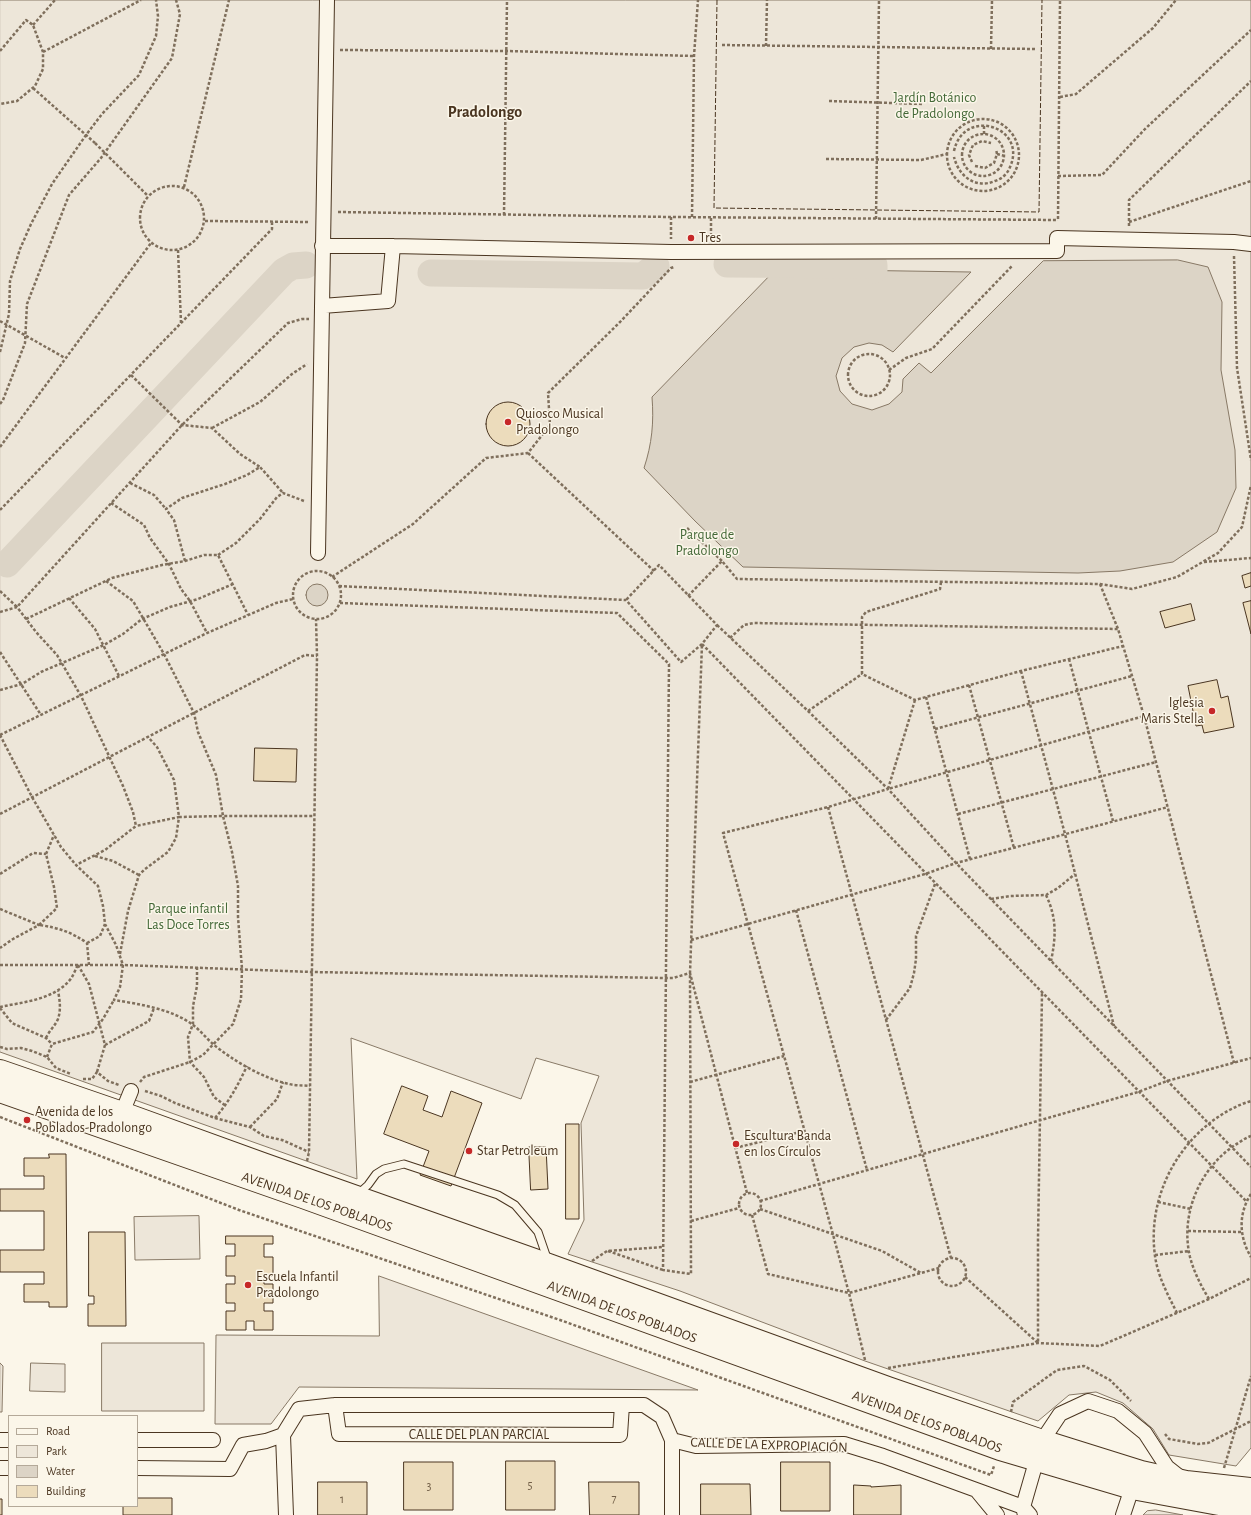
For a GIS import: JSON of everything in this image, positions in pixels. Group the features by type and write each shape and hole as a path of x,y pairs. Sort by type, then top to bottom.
{"main road":[{"name":"AVENIDA DE LOS POBLADOS","path":"0,1071 584,1277 888,1388 1039,1451 1219,1504 1251,1506"},
{"name":"AVENIDA DE LOS POBLADOS","path":"0,1090 311,1200 1000,1449 1039,1451"},
{"name":"AVENIDA DE LOS POBLADOS","path":"1129,1478 1251,1489"}],"street":[{"path":"318,553 326,0"},
{"path":"322,246 393,246 671,252 1057,251 1057,238 1234,242 1251,244"},
{"path":"322,312 388,301 393,246"},
{"path":"122,1113 132,1091"},
{"path":"1026,1512 1039,1451 1060,1414 1088,1401 1118,1411 1145,1433 1167,1467 1186,1482"},
{"path":"286,1515 283,1435 299,1409 335,1405 644,1405 662,1416 672,1440 672,1515"},
{"name":"CALLE DEL PLAN PARCIAL","path":"335,1405 339,1434 573,1435 620,1435 622,1405"},
{"path":"138,1468 230,1468 243,1445 266,1442 283,1435"},
{"path":"138,1440 213,1440"},
{"name":"CALLE DE LA EXPROPIACIÓN","path":"672,1440 696,1446 844,1444 935,1474 1026,1512"},
{"path":"1123,1515 1129,1478"},
{"name":"CALLE DE LA EXPROPIACIÓN","path":"977,1491 997,1515"}],"lane":[{"path":"356,1196 368,1185 376,1174 384,1169 404,1164 498,1195 515,1206 538,1232 545,1249 549,1265"}],"path":[{"path":"33,25 55,0"},
{"path":"43,52 141,0"},
{"path":"0,352 9,314 10,281 31,224 52,184 86,135 102,114 139,75 156,36 158,16 156,0"},
{"path":"0,404 4,400 26,343 27,304 68,195 101,158 172,58 180,14 176,0"},
{"path":"184,187 230,0"},
{"path":"504,215 507,0"},
{"path":"692,217 694,56 698,0"},
{"path":"766,46 767,0"},
{"path":"876,219 879,0"},
{"path":"991,49 992,0"},
{"path":"205,222 272,222 323,217 504,215 671,218 1058,220 1060,0"},
{"path":"1060,97 1076,94 1153,28 1176,0"},
{"path":"0,51 26,20 33,25 43,52 43,68 33,88 17,101 0,104"},
{"path":"1058,176 1102,175 1145,129 1251,30"},
{"path":"722,45 1035,49"},
{"path":"326,50 506,51 694,56"},
{"path":"1129,239 1129,200 1251,81"},
{"path":"33,88 95,143 148,196"},
{"path":"829,101 923,104"},
{"path":"978,118 995,120 1010,129 1018,143 1020,159 1014,175 1009,181 994,190 977,191 961,184 950,171 947,154 948,146 956,131 970,121 978,118"},
{"path":"984,125 984,134"},
{"path":"954,151 960,136 971,128 984,125 992,126 1005,134 1012,147 1013,155 1012,162 1004,176 990,183 981,184 968,180 958,170 954,157"},
{"path":"1005,134 1010,129"},
{"path":"956,131 960,136"},
{"path":"984,134 996,138 1001,144 1005,156 1000,168 995,173 982,176 970,172 963,161 962,155 963,148 967,142 977,135 984,134"},
{"path":"972,162 969,155 970,150 977,142 982,141 991,144"},
{"path":"975,166 979,168 990,167 994,163 997,154 996,148"},
{"path":"826,159 921,160 947,154"},
{"path":"997,154 1005,156"},
{"path":"962,155 969,155"},
{"path":"981,184 982,176"},
{"path":"1004,176 1009,181"},
{"path":"1129,222 1251,181"},
{"path":"174,185 184,187 193,193 200,201 204,211 205,222 202,232 196,240 188,246 178,250 159,248 151,243 144,235 140,225 142,205 148,196 165,186 174,185"},
{"path":"671,218 671,252"},
{"path":"711,218 711,251"},
{"path":"0,510 272,229 272,222"},
{"path":"1234,242 1236,361 1251,460"},
{"path":"0,447 151,243"},
{"path":"178,250 182,323"},
{"path":"889,370 906,358 932,349 1017,260 1018,251"},
{"path":"332,577 413,524 486,458 528,453 550,425 548,393 620,322 671,268 678,266"},
{"path":"0,612 17,607 182,426 288,323 322,312"},
{"path":"0,321 65,358"},
{"path":"862,355 876,355 882,358 887,364 889,370 888,384 879,394 872,396 859,394 854,389 848,377 848,370 851,364 862,355"},
{"path":"132,375 145,390 182,426 212,428 260,402 292,374 306,364 321,360"},
{"path":"212,428 240,454 260,467 283,493 318,506"},
{"path":"528,453 654,571"},
{"path":"166,509 182,498 225,484 260,467"},
{"path":"130,482 154,495 174,520 185,561"},
{"path":"687,528 722,561 738,579 1100,584 1132,589 1177,577 1218,553 1242,527 1251,485"},
{"path":"26,619 112,578 185,561 204,555 218,555 236,543 260,519 277,497 283,493"},
{"path":"111,504 144,525 150,538 169,564 181,589 190,601 207,633"},
{"path":"218,555 248,615"},
{"path":"1201,562 1251,558"},
{"path":"688,596 722,561"},
{"path":"626,600 659,565 730,638 808,711 888,790 990,899 1251,1167"},
{"path":"320,572 332,577 339,586 341,594 340,603 335,612 326,617 316,619 306,616 298,609 293,599 296,584 308,573 320,572"},
{"path":"106,581 133,601 142,619 164,654 194,713 198,732 216,775 238,886 238,917 242,969 241,999 233,1024 202,1055 190,1062 144,1077 132,1091"},
{"path":"862,674 862,617 866,612 940,588 941,582"},
{"path":"0,690 22,684 41,672 63,664 81,654 104,645 123,634 142,619 233,584"},
{"path":"1100,584 1118,629 1144,716 1234,1063"},
{"path":"339,586 626,600 681,662 702,644 717,625"},
{"path":"0,591 17,607 63,664 82,696 133,812 136,826"},
{"path":"69,598 95,629 120,676"},
{"path":"52,1044 93,1032 114,1000 120,987 123,965 116,945 105,924 103,906 98,886 76,865 61,847 32,797 0,735 82,696 207,633 276,603 293,599"},
{"path":"340,603 617,612 669,664 663,1270"},
{"path":"306,1164 309,1152 315,816 316,619"},
{"path":"730,638 744,625 754,623 1118,629"},
{"path":"702,644 1246,1201"},
{"path":"607,1251 663,1270 691,1274 690,973 702,644"},
{"path":"862,674 915,700 1020,671 1123,646"},
{"path":"0,652 42,715"},
{"path":"0,814 305,655 317,656"},
{"path":"1069,659 1113,821"},
{"path":"1020,671 1065,834 1114,1026"},
{"path":"808,711 862,674"},
{"path":"935,729 1132,676"},
{"path":"969,686 1014,848"},
{"path":"926,697 970,859"},
{"path":"888,790 915,700"},
{"path":"865,1361 849,1293 723,833 854,800 1144,716"},
{"path":"120,956 128,911 139,875 168,852 176,838 179,817 174,780 157,747 148,737"},
{"path":"958,814 1156,762"},
{"path":"828,807 951,1258"},
{"path":"691,940 925,874 970,859 1168,807"},
{"path":"76,865 105,850 136,826 179,817 315,816"},
{"path":"0,948 39,925 57,908 54,887 46,854 54,835"},
{"path":"0,874 33,853 46,854"},
{"path":"95,856 113,861 139,875"},
{"path":"990,899 1010,896 1046,895 1058,888 1075,874"},
{"path":"886,1020 910,988 916,959 916,936 935,884"},
{"path":"1046,895 1052,907 1055,925 1054,946 1051,961"},
{"path":"0,909 39,925 57,928 73,933 87,943 89,965"},
{"path":"796,910 867,1170"},
{"path":"87,943 100,936 105,924"},
{"path":"0,964 123,965 312,972 666,978 673,978 690,973"},
{"path":"52,1044 46,1038 12,1023 0,1007 45,997 58,991 70,981 78,965"},
{"path":"0,1047 7,1050 21,1048 47,1057 56,1068 84,1080 92,1078 97,1072 105,1045 89,984 78,965"},
{"path":"197,967 197,986 193,1006 193,1024 188,1037 190,1062 204,1077 214,1097 226,1106"},
{"path":"690,973 747,1193"},
{"path":"46,1038 49,1030 58,1020 60,1007 58,991"},
{"path":"1038,1343 1039,1121 1042,993"},
{"path":"114,1000 137,1003 166,1011 193,1024 213,1044 264,1076 289,1084 310,1086"},
{"path":"105,1045 149,1022 154,1008"},
{"path":"47,1057 52,1044"},
{"path":"690,1082 784,1056"},
{"path":"760,1201 1138,1092 1167,1081 1251,1058"},
{"path":"215,1118 226,1106 247,1066"},
{"path":"97,1072 108,1081 129,1086 132,1091"},
{"path":"250,1127 277,1100 283,1082"},
{"path":"132,1091 143,1091 161,1096 175,1103 215,1118 250,1127 264,1136 282,1140 309,1152"},
{"path":"1177,1313 1162,1283 1156,1255 1154,1229 1158,1202 1167,1176 1181,1152 1199,1131 1221,1114 1251,1101"},
{"path":"735,1148 804,1131"},
{"path":"1209,1299 1197,1279 1190,1257 1188,1231 1191,1209 1197,1189 1212,1167 1225,1152 1251,1136"},
{"path":"747,1193 754,1193 760,1201 760,1208 755,1214 752,1215 744,1214 739,1208 738,1204 741,1197 747,1193"},
{"path":"1251,1194 1246,1201 1241,1220 1242,1239 1251,1257"},
{"path":"1158,1202 1191,1209"},
{"path":"691,1221 739,1208"},
{"path":"760,1208 882,1251 921,1273"},
{"path":"752,1215 768,1274 849,1293 939,1268"},
{"path":"1188,1231 1242,1232"},
{"path":"584,1277 590,1262 607,1251 663,1247"},
{"path":"1156,1255 1190,1251"},
{"path":"951,1258 960,1260 966,1272 965,1277 962,1281 954,1285 946,1284 940,1277 939,1268 943,1261 951,1258"},
{"path":"965,1277 1038,1343"},
{"path":"886,1368 1038,1343 1100,1346 1209,1299 1251,1278"},
{"path":"1221,1486 1223,1470 1234,1429 1251,1376"}],"green space":[{"name":"Parque de Pradolongo","path":"0,0 1251,0 1251,1448 1236,1466 1169,1455 1153,1429 1123,1403 1096,1392 1069,1395 1038,1421 865,1361 680,1291 568,1254 584,1220 581,1123 599,1076 536,1058 521,1099 351,1038 357,1179 0,1052"},
{"path":"199,1216 200,1259 135,1260 134,1217"},
{"path":"379,1276 698,1390 299,1387 271,1424 215,1424 216,1335 379,1336"},
{"path":"102,1343 204,1343 204,1411 102,1411"},
{"path":"0,1363 3,1366 2,1412 0,1412"},
{"path":"31,1363 65,1364 65,1392 30,1391"},
{"path":"1156,1510 1183,1515 1143,1515 1147,1511"}],"water":[{"path":"1178,260 1208,267 1222,302 1221,370 1235,450 1236,488 1217,532 1173,562 1120,571 1078,573 743,567 695,521 644,468 652,433 652,397 776,269 971,272 893,352 882,345 869,343 854,347 842,358 836,376 840,391 852,404 872,410 889,404 902,392 903,379 919,363 931,373 1043,261"},
{"path":"9,554 16,562 14,572 0,559 4,555"},
{"path":"317,584 325,587 328,595 325,603 317,606 309,603 306,595 309,587"}],"building":[{"name":"Quiosco Musical Pradolongo","path":"504,402 512,402 524,408 530,420 530,428 524,440 512,446 504,446 492,440 486,428 486,420 492,408"},
{"path":"1251,573 1251,586 1245,588 1242,576"},
{"path":"1251,601 1251,634 1243,603"},
{"path":"1191,604 1195,620 1165,628 1160,612"},
{"name":"Iglesia Maris Stella","path":"1217,680 1221,698 1228,696 1234,727 1204,733 1202,725 1196,726 1188,686"},
{"path":"255,748 297,749 296,782 254,781"},
{"path":"402,1086 428,1096 423,1110 442,1117 451,1091 482,1103 451,1186 420,1175 429,1151 384,1134"},
{"path":"566,1124 579,1124 579,1219 566,1219"},
{"path":"529,1147 546,1147 548,1189 531,1190"},
{"path":"49,1154 66,1154 67,1307 49,1307 49,1302 24,1302 24,1284 44,1284 44,1272 0,1272 0,1250 44,1250 44,1211 0,1211 0,1189 44,1189 44,1176 24,1176 24,1158 49,1158"},
{"path":"89,1232 125,1232 126,1326 88,1326 88,1304 94,1304 94,1296 89,1296"},
{"path":"226,1236 273,1236 273,1244 264,1244 264,1257 273,1257 273,1276 264,1276 264,1284 273,1284 273,1303 264,1303 264,1311 273,1311 273,1330 254,1330 254,1321 246,1321 246,1330 226,1330 226,1311 235,1311 235,1303 226,1303 226,1284 235,1284 235,1276 226,1276 226,1256 235,1256 235,1244 226,1244"},
{"path":"506,1461 555,1461 555,1510 506,1510"},
{"path":"404,1462 453,1462 453,1510 404,1510"},
{"path":"781,1462 830,1462 830,1511 781,1511"},
{"path":"318,1482 367,1482 367,1515 318,1515"},
{"path":"589,1482 639,1482 639,1515 590,1515"},
{"path":"701,1484 750,1484 751,1515 701,1515"},
{"path":"854,1485 871,1487 901,1485 901,1515 854,1515"},
{"path":"138,1498 172,1498 172,1515 123,1515 123,1507 138,1507"},
{"path":"0,1499 2,1499 2,1515 0,1515"}],"waterway":[{"path":"727,264 874,265 874,270"},
{"path":"7,564 284,271 293,266 306,265"},
{"path":"431,273 643,276 656,266"}],"fence":[{"path":"717,0 714,208 1039,212 1042,0"}],"place":[{"name":"Tres","path":"691,238"},
{"name":"Quiosco Musical Pradolongo","path":"508,422"},
{"name":"Iglesia Maris Stella","path":"1212,711"},
{"name":"Avenida de los Poblados-Pradolongo","path":"27,1120"},
{"name":"Escultura Banda en los Círculos","path":"736,1144"},
{"name":"Star Petroleum","path":"469,1151"},
{"name":"Escuela Infantil Pradolongo","path":"248,1285"}],"district":[{"name":"Pradolongo","path":"485,112"}],"park label":[{"name":"Jardín Botánico de Pradolongo","path":"935,106"},
{"name":"Parque infantil Las Doce Torres","path":"188,918"}]}
